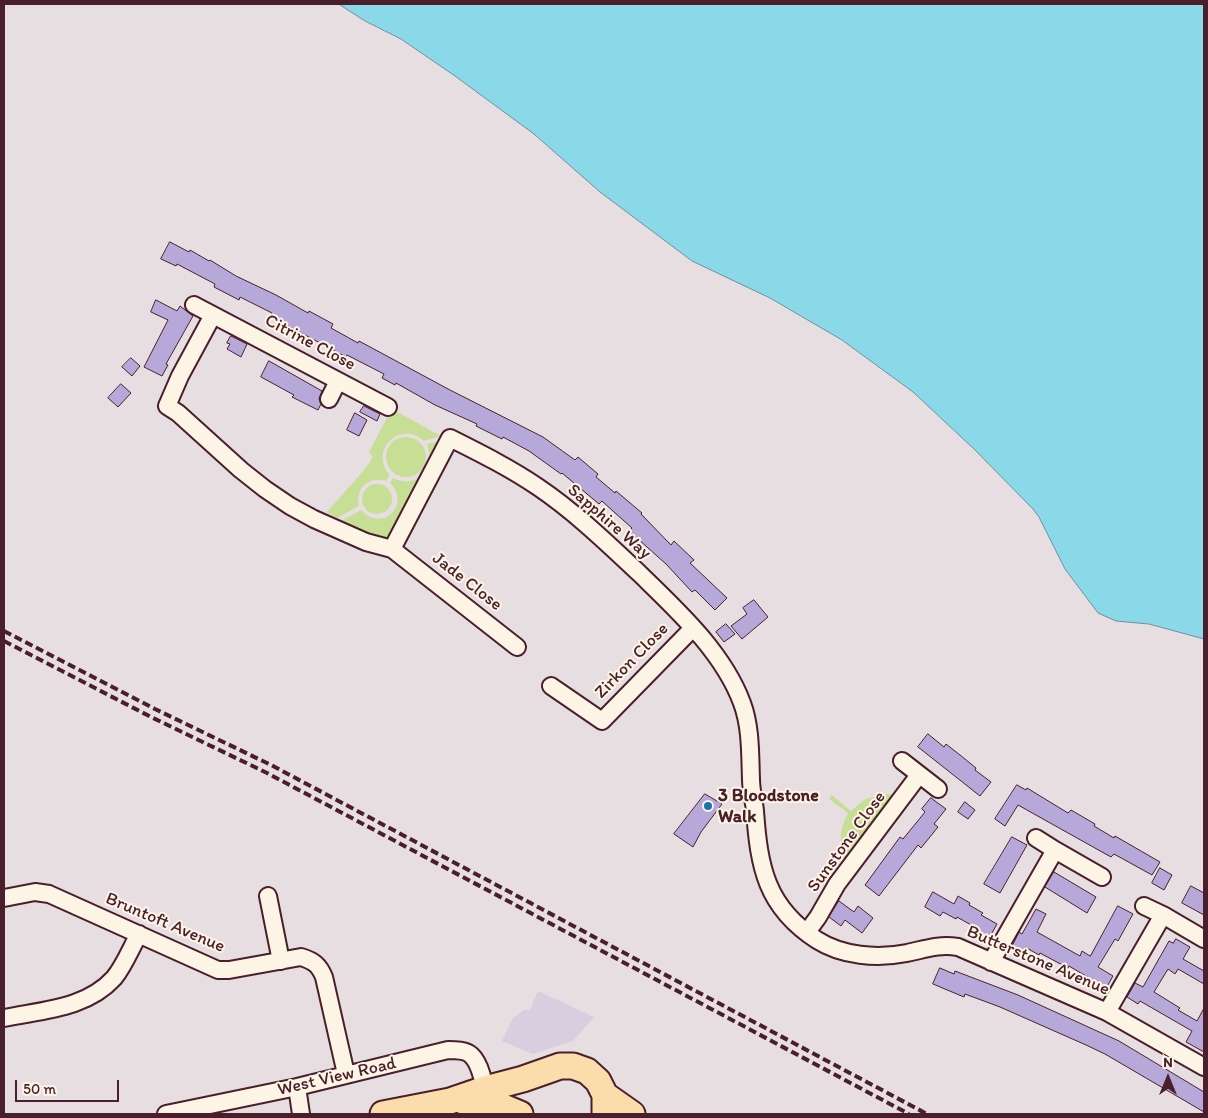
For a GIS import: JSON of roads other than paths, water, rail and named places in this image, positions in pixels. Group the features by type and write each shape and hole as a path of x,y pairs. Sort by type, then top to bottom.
{"main road":[{"path":"383,1114 423,1110 450,1101 486,1096 547,1070 560,1066 573,1066 587,1071 598,1081 605,1105 632,1114"},
{"path":"527,1114 528,1092 535,1080 547,1070"},
{"path":"486,1096 496,1104 520,1114"}],"street":[{"name":"Citrine Close","path":"194,305 388,407"},
{"path":"213,315 180,376 167,406 178,413 241,470 290,506 349,535 392,549"},
{"path":"329,399 338,381"},
{"name":"Sapphire Way","path":"392,549 450,438 507,467 540,488 621,556 693,628 722,664 743,704 750,736 751,781"},
{"name":"Jade Close","path":"392,549 518,647"},
{"name":"Zirkon Close","path":"552,686 602,721 693,628"},
{"path":"902,761 938,789"},
{"name":"Sunstone Close","path":"807,932 837,884 919,775"},
{"name":"Butterstone Avenue","path":"751,781 758,852 764,875 775,899 789,918 817,940 836,949 860,955 883,956 943,945 958,947 1107,1012 1204,1067"},
{"path":"1036,838 1102,877"},
{"path":"991,962 1055,850"},
{"name":"Bruntoft Avenue","path":"4,898 35,892 49,894 218,970 229,970 301,958 311,960 320,966 324,977 346,1074"},
{"path":"268,896 281,961"},
{"path":"1144,906 1204,939"},
{"path":"1107,1012 1163,915"},
{"path":"4,1018 79,1002 92,996 115,976 138,934"},
{"name":"West View Road","path":"166,1114 297,1087 448,1050 460,1051 472,1056 479,1069 486,1096"},
{"path":"297,1087 301,1114"}],"water":[{"path":"339,4 1204,4 1204,639 1149,624 1116,621 1098,613 1065,569 1039,517 1033,509 974,449 913,392 842,340 770,298 692,261 600,192 534,134 455,76 401,39 365,21"}],"railway":[{"path":"4,631 155,709 271,765 927,1114"},
{"path":"4,641 151,717 267,773 909,1114"}],"place":[{"name":"3 Bloodstone Walk","path":"708,806"}]}
